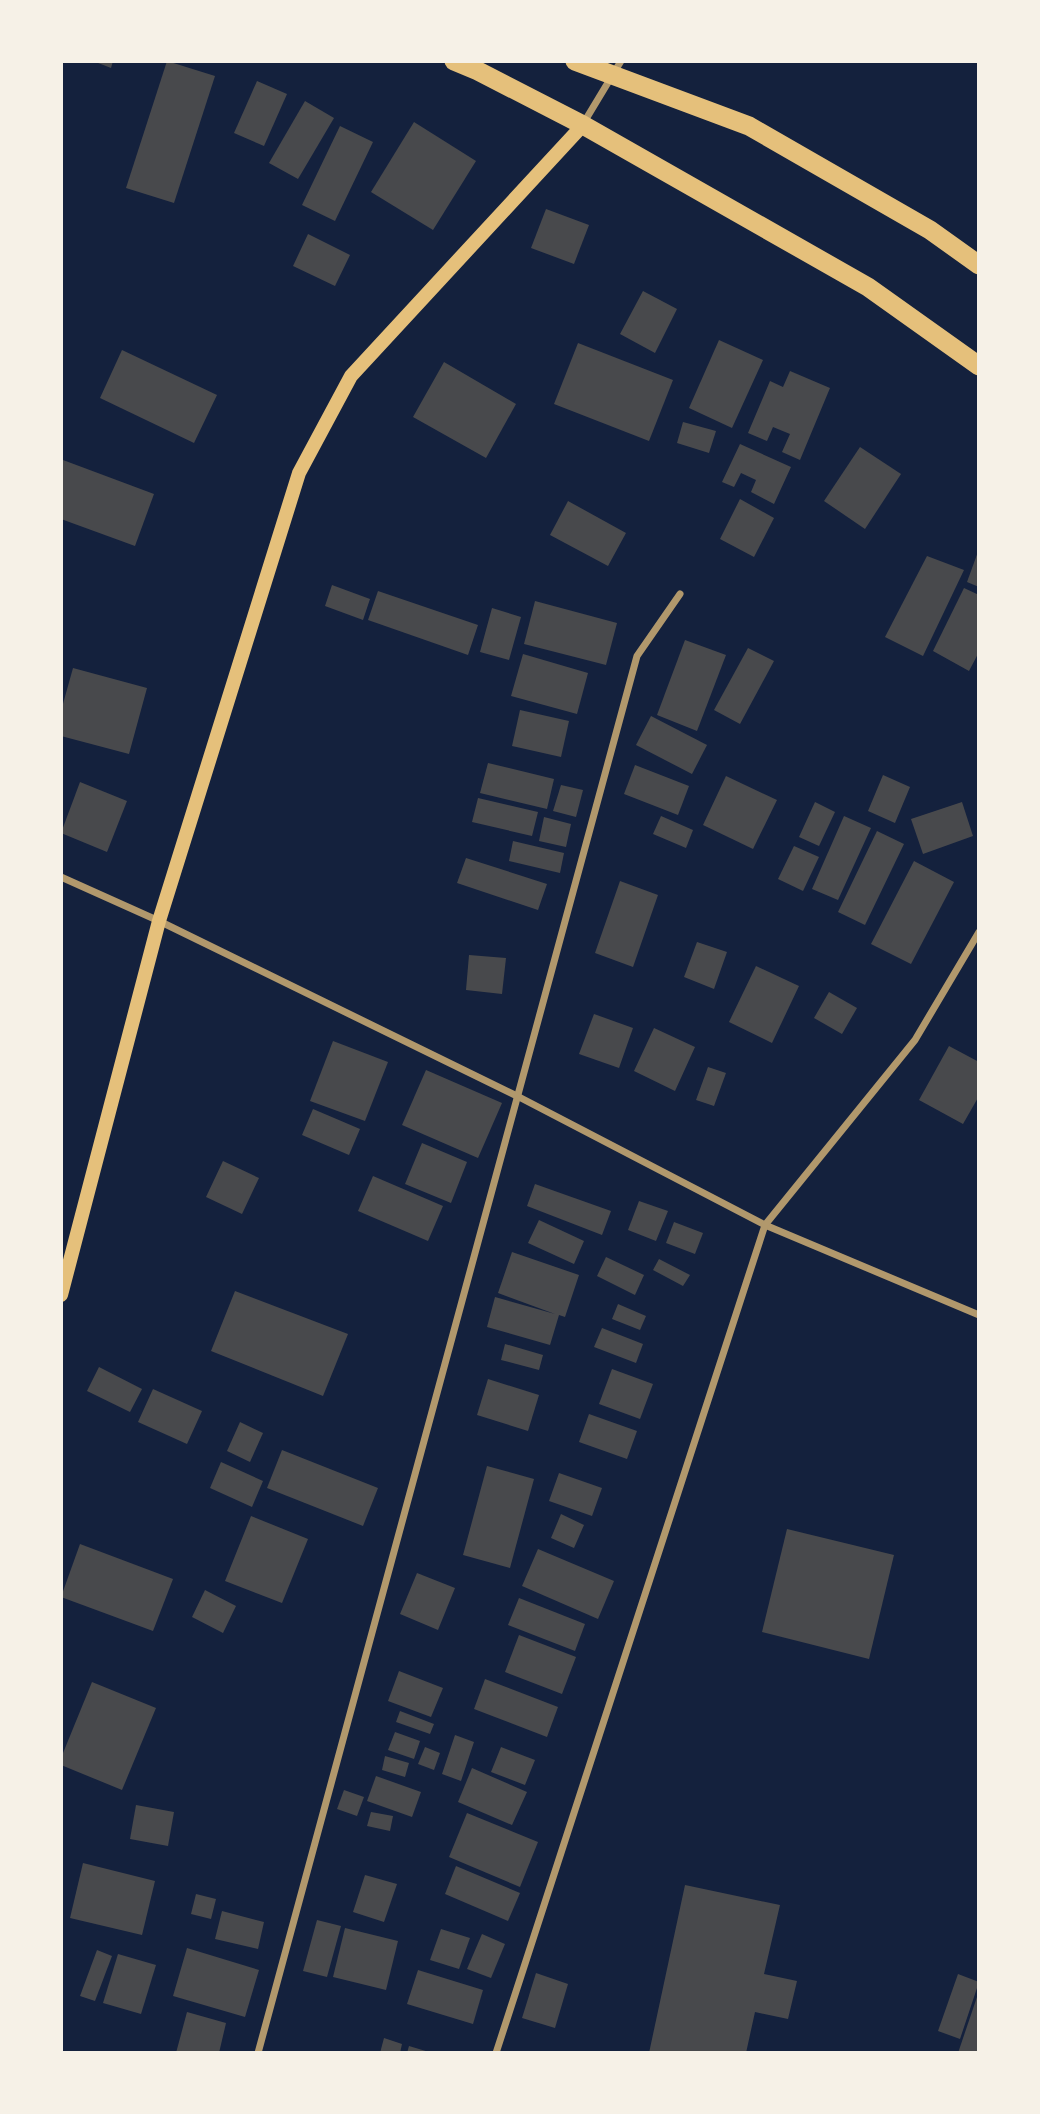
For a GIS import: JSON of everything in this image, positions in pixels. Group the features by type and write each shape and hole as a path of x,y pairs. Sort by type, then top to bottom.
{"highway":[{"path":"454,61 583,125 868,287 979,366"},
{"path":"575,61 616,69 749,126 930,230 979,265"}],"main road":[{"path":"61,1295 159,920 305,461 351,376 583,125"}],"street":[{"path":"583,125 616,69"},
{"path":"258,2053 637,656 680,594"},
{"path":"61,877 159,920 519,1097 765,1224 979,1315"},
{"path":"496,2053 765,1224 915,1040 979,932"}],"building":[{"path":"93,61 113,61 111,68"},
{"path":"167,61 215,76 174,203 126,188"},
{"path":"257,81 287,94 264,146 234,133"},
{"path":"305,101 334,118 298,179 269,163"},
{"path":"414,122 476,161 433,230 371,192"},
{"path":"340,126 373,142 335,221 302,205"},
{"path":"546,209 589,225 574,264 531,248"},
{"path":"308,234 350,255 335,286 293,266"},
{"path":"643,291 677,309 655,353 620,334"},
{"path":"719,340 763,360 732,428 689,408"},
{"path":"578,343 673,380 649,441 554,404"},
{"path":"122,350 217,395 194,443 100,398"},
{"path":"444,362 516,404 486,458 413,417"},
{"path":"790,371 830,388 800,460 782,452 790,434 773,427 767,441 748,433 770,381 783,387"},
{"path":"683,422 716,431 709,453 677,443"},
{"path":"740,444 791,467 774,504 751,492 756,480 741,473 734,487 722,482"},
{"path":"860,447 901,474 865,529 824,501"},
{"path":"63,460 154,494 135,546 61,519"},
{"path":"740,499 774,518 754,557 720,539"},
{"path":"568,501 626,533 608,566 550,535"},
{"path":"979,549 979,587 967,582"},
{"path":"927,556 964,570 923,656 885,637"},
{"path":"332,585 370,599 363,620 325,606"},
{"path":"964,588 979,595 979,652 969,671 933,651"},
{"path":"378,591 478,625 468,655 368,620"},
{"path":"535,601 617,623 606,665 524,644"},
{"path":"492,608 521,617 509,660 480,652"},
{"path":"685,640 726,655 697,731 657,715"},
{"path":"748,648 774,661 740,724 714,710"},
{"path":"523,654 588,673 577,714 511,696"},
{"path":"73,668 147,688 129,754 61,736 61,711"},
{"path":"520,710 569,721 561,757 512,746"},
{"path":"651,716 707,745 692,774 636,745"},
{"path":"488,763 554,779 547,809 480,793"},
{"path":"635,765 689,786 678,815 624,794"},
{"path":"883,775 910,787 895,823 868,811"},
{"path":"726,776 777,800 753,849 703,825"},
{"path":"80,782 127,801 107,852 61,833"},
{"path":"561,785 583,790 576,817 553,811"},
{"path":"478,798 538,812 532,836 472,822"},
{"path":"815,802 835,812 819,846 799,837"},
{"path":"962,802 973,836 923,854 911,819"},
{"path":"661,816 693,830 686,848 653,834"},
{"path":"844,816 871,828 838,900 812,889"},
{"path":"544,817 571,824 566,847 539,841"},
{"path":"877,831 904,844 865,925 838,912"},
{"path":"513,841 564,853 560,873 509,861"},
{"path":"794,846 819,857 803,891 778,879"},
{"path":"466,858 547,884 538,910 457,883"},
{"path":"914,861 954,882 911,964 871,944"},
{"path":"620,881 658,895 633,967 595,953"},
{"path":"697,942 727,952 714,989 684,977"},
{"path":"469,955 506,958 502,994 466,990"},
{"path":"756,966 799,986 772,1043 729,1022"},
{"path":"829,992 857,1008 842,1034 814,1018"},
{"path":"594,1014 633,1028 619,1068 579,1054"},
{"path":"654,1028 695,1047 675,1091 634,1071"},
{"path":"333,1041 388,1062 365,1121 310,1101"},
{"path":"949,1046 979,1062 979,1096 963,1124 919,1100"},
{"path":"708,1067 726,1073 714,1106 696,1100"},
{"path":"426,1070 502,1103 478,1158 402,1125"},
{"path":"313,1109 360,1129 349,1155 302,1135"},
{"path":"422,1143 467,1162 451,1203 405,1184"},
{"path":"223,1161 259,1178 242,1214 206,1197"},
{"path":"373,1176 443,1206 428,1241 358,1211"},
{"path":"535,1184 611,1211 602,1235 527,1206"},
{"path":"639,1201 668,1211 656,1241 628,1230"},
{"path":"539,1220 584,1241 574,1264 528,1243"},
{"path":"674,1222 703,1233 695,1254 666,1243"},
{"path":"512,1252 579,1275 565,1317 559,1315 550,1345 487,1327 495,1297 555,1314 498,1293"},
{"path":"606,1257 644,1275 635,1295 597,1276"},
{"path":"659,1259 690,1275 683,1286 653,1270"},
{"path":"235,1291 348,1334 323,1396 211,1351"},
{"path":"618,1304 646,1316 640,1330 612,1319"},
{"path":"602,1328 643,1344 636,1363 594,1347"},
{"path":"505,1344 543,1355 539,1370 501,1360"},
{"path":"99,1367 142,1389 130,1412 87,1391"},
{"path":"612,1369 653,1384 640,1419 599,1404"},
{"path":"488,1379 539,1395 528,1431 477,1415"},
{"path":"153,1389 202,1411 187,1444 138,1422"},
{"path":"589,1414 637,1431 627,1459 579,1442"},
{"path":"240,1422 263,1433 250,1462 227,1451"},
{"path":"282,1450 378,1488 363,1526 267,1488"},
{"path":"221,1462 263,1481 252,1507 210,1488"},
{"path":"487,1466 534,1479 510,1568 463,1555"},
{"path":"559,1473 602,1488 592,1516 549,1501"},
{"path":"561,1514 584,1525 574,1548 551,1538"},
{"path":"251,1516 308,1539 282,1603 225,1581"},
{"path":"787,1529 894,1555 869,1659 762,1632"},
{"path":"80,1544 173,1579 153,1631 61,1597"},
{"path":"538,1549 614,1581 598,1619 522,1586"},
{"path":"417,1573 455,1588 438,1630 400,1614"},
{"path":"205,1590 236,1606 223,1633 192,1617"},
{"path":"519,1598 585,1624 575,1651 508,1625"},
{"path":"519,1635 576,1657 562,1694 505,1672"},
{"path":"399,1671 443,1688 431,1717 388,1701"},
{"path":"485,1679 558,1707 547,1737 474,1709"},
{"path":"92,1682 156,1708 122,1790 61,1765 61,1758"},
{"path":"400,1711 434,1724 430,1734 396,1722"},
{"path":"395,1732 420,1741 414,1759 388,1750"},
{"path":"455,1735 474,1742 461,1781 442,1774"},
{"path":"425,1747 440,1753 434,1770 418,1764"},
{"path":"501,1747 535,1760 525,1785 491,1772"},
{"path":"385,1756 409,1763 405,1777 382,1770"},
{"path":"472,1768 527,1792 512,1825 458,1802"},
{"path":"376,1776 421,1792 412,1817 367,1801"},
{"path":"344,1790 364,1797 357,1816 337,1809"},
{"path":"136,1805 174,1812 168,1846 130,1839"},
{"path":"371,1812 393,1816 390,1831 367,1826"},
{"path":"467,1813 538,1842 520,1887 449,1857"},
{"path":"83,1863 155,1881 142,1935 70,1918"},
{"path":"456,1866 520,1893 508,1921 445,1894"},
{"path":"365,1875 397,1884 384,1922 353,1912"},
{"path":"685,1885 780,1905 764,1974 797,1981 788,2019 755,2012 746,2053 649,2053"},
{"path":"196,1894 216,1899 211,1919 191,1914"},
{"path":"222,1911 264,1922 258,1949 215,1939"},
{"path":"317,1920 341,1926 327,1977 303,1971"},
{"path":"345,1928 398,1941 386,1990 333,1977"},
{"path":"441,1929 470,1938 459,1969 430,1960"},
{"path":"482,1934 505,1944 491,1978 467,1969"},
{"path":"187,1948 259,1970 245,2017 173,1996"},
{"path":"97,1950 112,1956 95,2001 80,1996"},
{"path":"118,1954 156,1965 141,2014 103,2003"},
{"path":"418,1970 483,1990 473,2024 407,2004"},
{"path":"536,1973 568,1984 555,2028 522,2018"},
{"path":"958,1974 979,1982 960,2039 938,2031"},
{"path":"978,1994 979,2053 958,2053"},
{"path":"187,2012 226,2023 219,2053 176,2053"},
{"path":"384,2038 402,2044 400,2053 380,2053"},
{"path":"409,2046 429,2052 429,2053 407,2053"}]}
